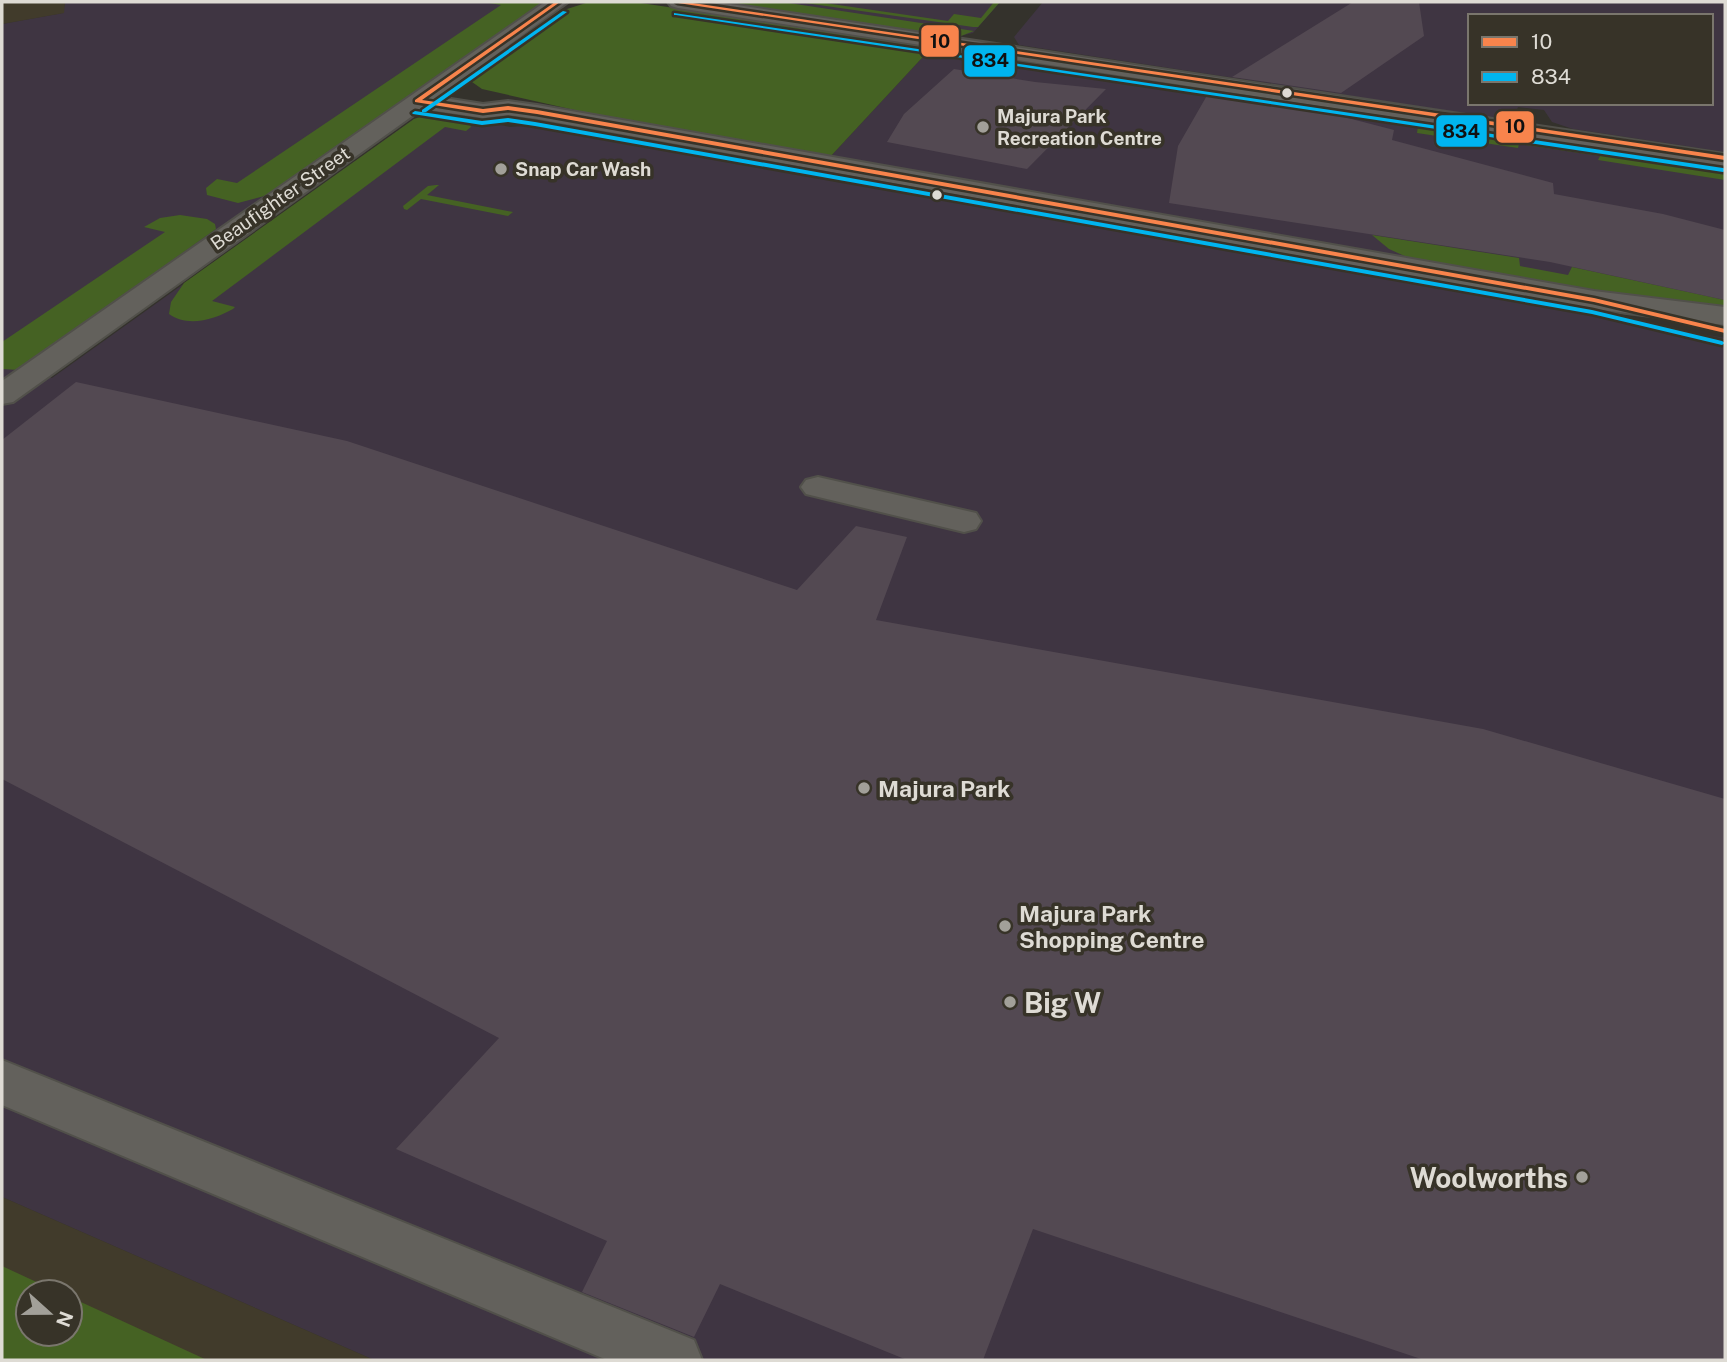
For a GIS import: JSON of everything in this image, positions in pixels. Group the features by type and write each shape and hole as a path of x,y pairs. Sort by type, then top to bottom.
{"street":[{"name":"Beaufighter Street","path":"2,395 558,2"},
{"path":"678,2 1720,159"},
{"path":"427,94 483,111 509,108 1594,300 1725,316"},
{"path":"1594,300 1725,331"},
{"path":"818,487 964,521"},
{"path":"2,1082 674,1360"}],"shaded area":[{"path":"2,2 65,2 64,13 2,24"},
{"name":"Majura Park","path":"65,2 543,2 20,370 52,378 414,119 443,112 510,127 536,125 584,130 1632,317 1679,330 1725,338 1725,1360 374,1360 2,1197 2,24 63,13"},
{"path":"715,2 1000,2 973,33 955,37"},
{"path":"1043,2 1725,2 1725,152 1573,129 1552,122 1544,110 1518,107 1510,117 1488,117 1019,45 1014,37"},
{"path":"933,46 1725,167 1725,309 1610,293 830,157"},
{"path":"2,1197 374,1360 2,1360"}],"green space":[{"path":"484,2 543,2 268,195 238,203 207,195 206,188 217,179 237,183 501,5"},
{"path":"589,2 634,2 933,46 830,157 610,118 482,89 472,82 476,74 567,9"},
{"path":"715,2 782,2 974,31 961,36 943,36"},
{"path":"798,2 818,2 948,21 954,14 981,18 994,2 1000,2 978,27 973,27"},
{"path":"448,112 467,117 471,127 466,131 445,127 212,301 235,307 233,309 210,319 193,321 184,321 169,314 171,302 184,283 414,119"},
{"path":"1419,120 1725,167 1725,180 1598,160 1600,156 1519,144 1518,148 1417,133"},
{"path":"439,185 427,195 513,212 508,216 421,199 407,210 404,209 403,206 428,186"},
{"path":"180,215 207,219 215,224 216,229 19,370 2,369 2,342 165,232 144,227 160,218"},
{"path":"1372,235 1519,258 1520,266 1568,275 1572,267 1725,300 1725,309 1610,293 1409,258 1389,249"},
{"path":"2,1266 28,1278 14,1278 14,1348 84,1348 84,1303 207,1360 2,1360"}],"building":[{"path":"1353,2 1419,2 1424,36 1341,93 1232,77"},
{"name":"Majura Park Recreation Centre","path":"954,69 1035,82 1106,89 1027,169 887,142 904,114"},
{"path":"1209,92 1319,109 1317,110 1394,130 1392,140 1553,183 1554,194 1663,214 1725,230 1725,300 1550,262 1169,203 1178,146"},
{"name":"Majura Park Shopping Centre","path":"76,382 347,441 797,590 856,526 907,537 876,620 1483,729 1725,799 1725,1360 1424,1360 1033,1229 983,1360 907,1360 720,1284 694,1337 582,1292 607,1241 396,1149 499,1038 2,779 2,440"}],"transit line":[{"name":"10","path":"417,101 558,2"},
{"name":"10","path":"678,2 1725,158"},
{"name":"834","path":"424,111 565,12"},
{"name":"834","path":"676,14 1723,170"},
{"name":"10","path":"417,101 483,111 508,108 537,112 1594,300 1725,331"},
{"name":"834","path":"415,113 482,123 508,120 535,124 1592,312 1722,343"}],"place":[{"name":"Majura Park Recreation Centre","path":"983,127"},
{"name":"Snap Car Wash","path":"501,169"},
{"name":"Majura Park","path":"864,788"},
{"name":"Majura Park Shopping Centre","path":"1005,926"},
{"name":"Big W","path":"1010,1002"},
{"name":"Woolworths","path":"1582,1177"}]}
